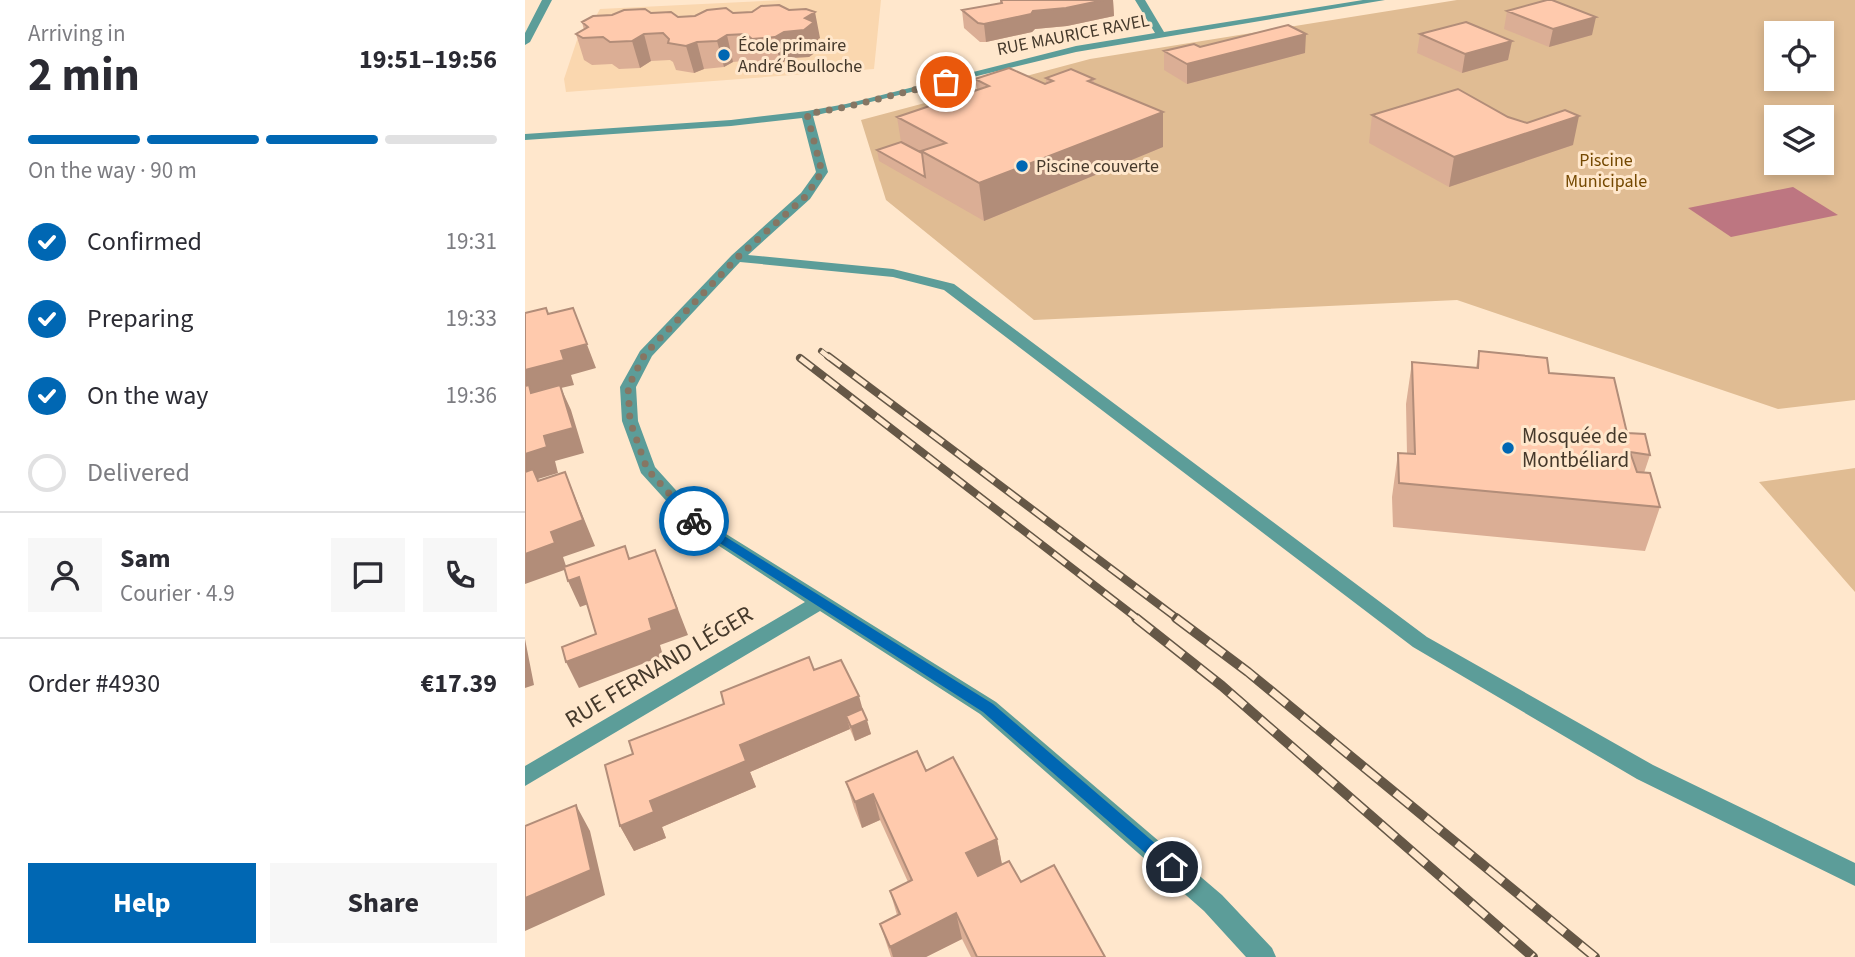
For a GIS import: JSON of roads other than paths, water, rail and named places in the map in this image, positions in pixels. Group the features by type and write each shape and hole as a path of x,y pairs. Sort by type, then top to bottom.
{"street":[{"path":"525,42 547,0"},
{"path":"1140,0 1161,35"},
{"name":"RUE MAURICE RAVEL","path":"525,137 731,123 807,114 846,107 1039,57 1380,0"},
{"path":"807,114 822,172 806,196 737,258 645,354 628,387 630,421 647,469 696,523 988,708 1213,903 1263,957"},
{"path":"737,258 893,273 949,287 1420,642 1645,772 1855,875"},
{"name":"RUE FERNAND LÉGER","path":"525,777 820,602"}],"railway":[{"path":"821,351 830,358"},
{"path":"828,356 1178,619"},
{"path":"800,358 1138,619"},
{"path":"1136,618 1222,686 1533,957"},
{"path":"1176,618 1248,672 1595,957"}],"place":[{"name":"École primaire André Boulloche","path":"724,55"},
{"name":"Piscine couverte","path":"1022,166"},
{"name":"Mosquée de Montbéliard","path":"1508,448"}],"park label":[{"name":"Piscine Municipale","path":"1606,170"}]}
